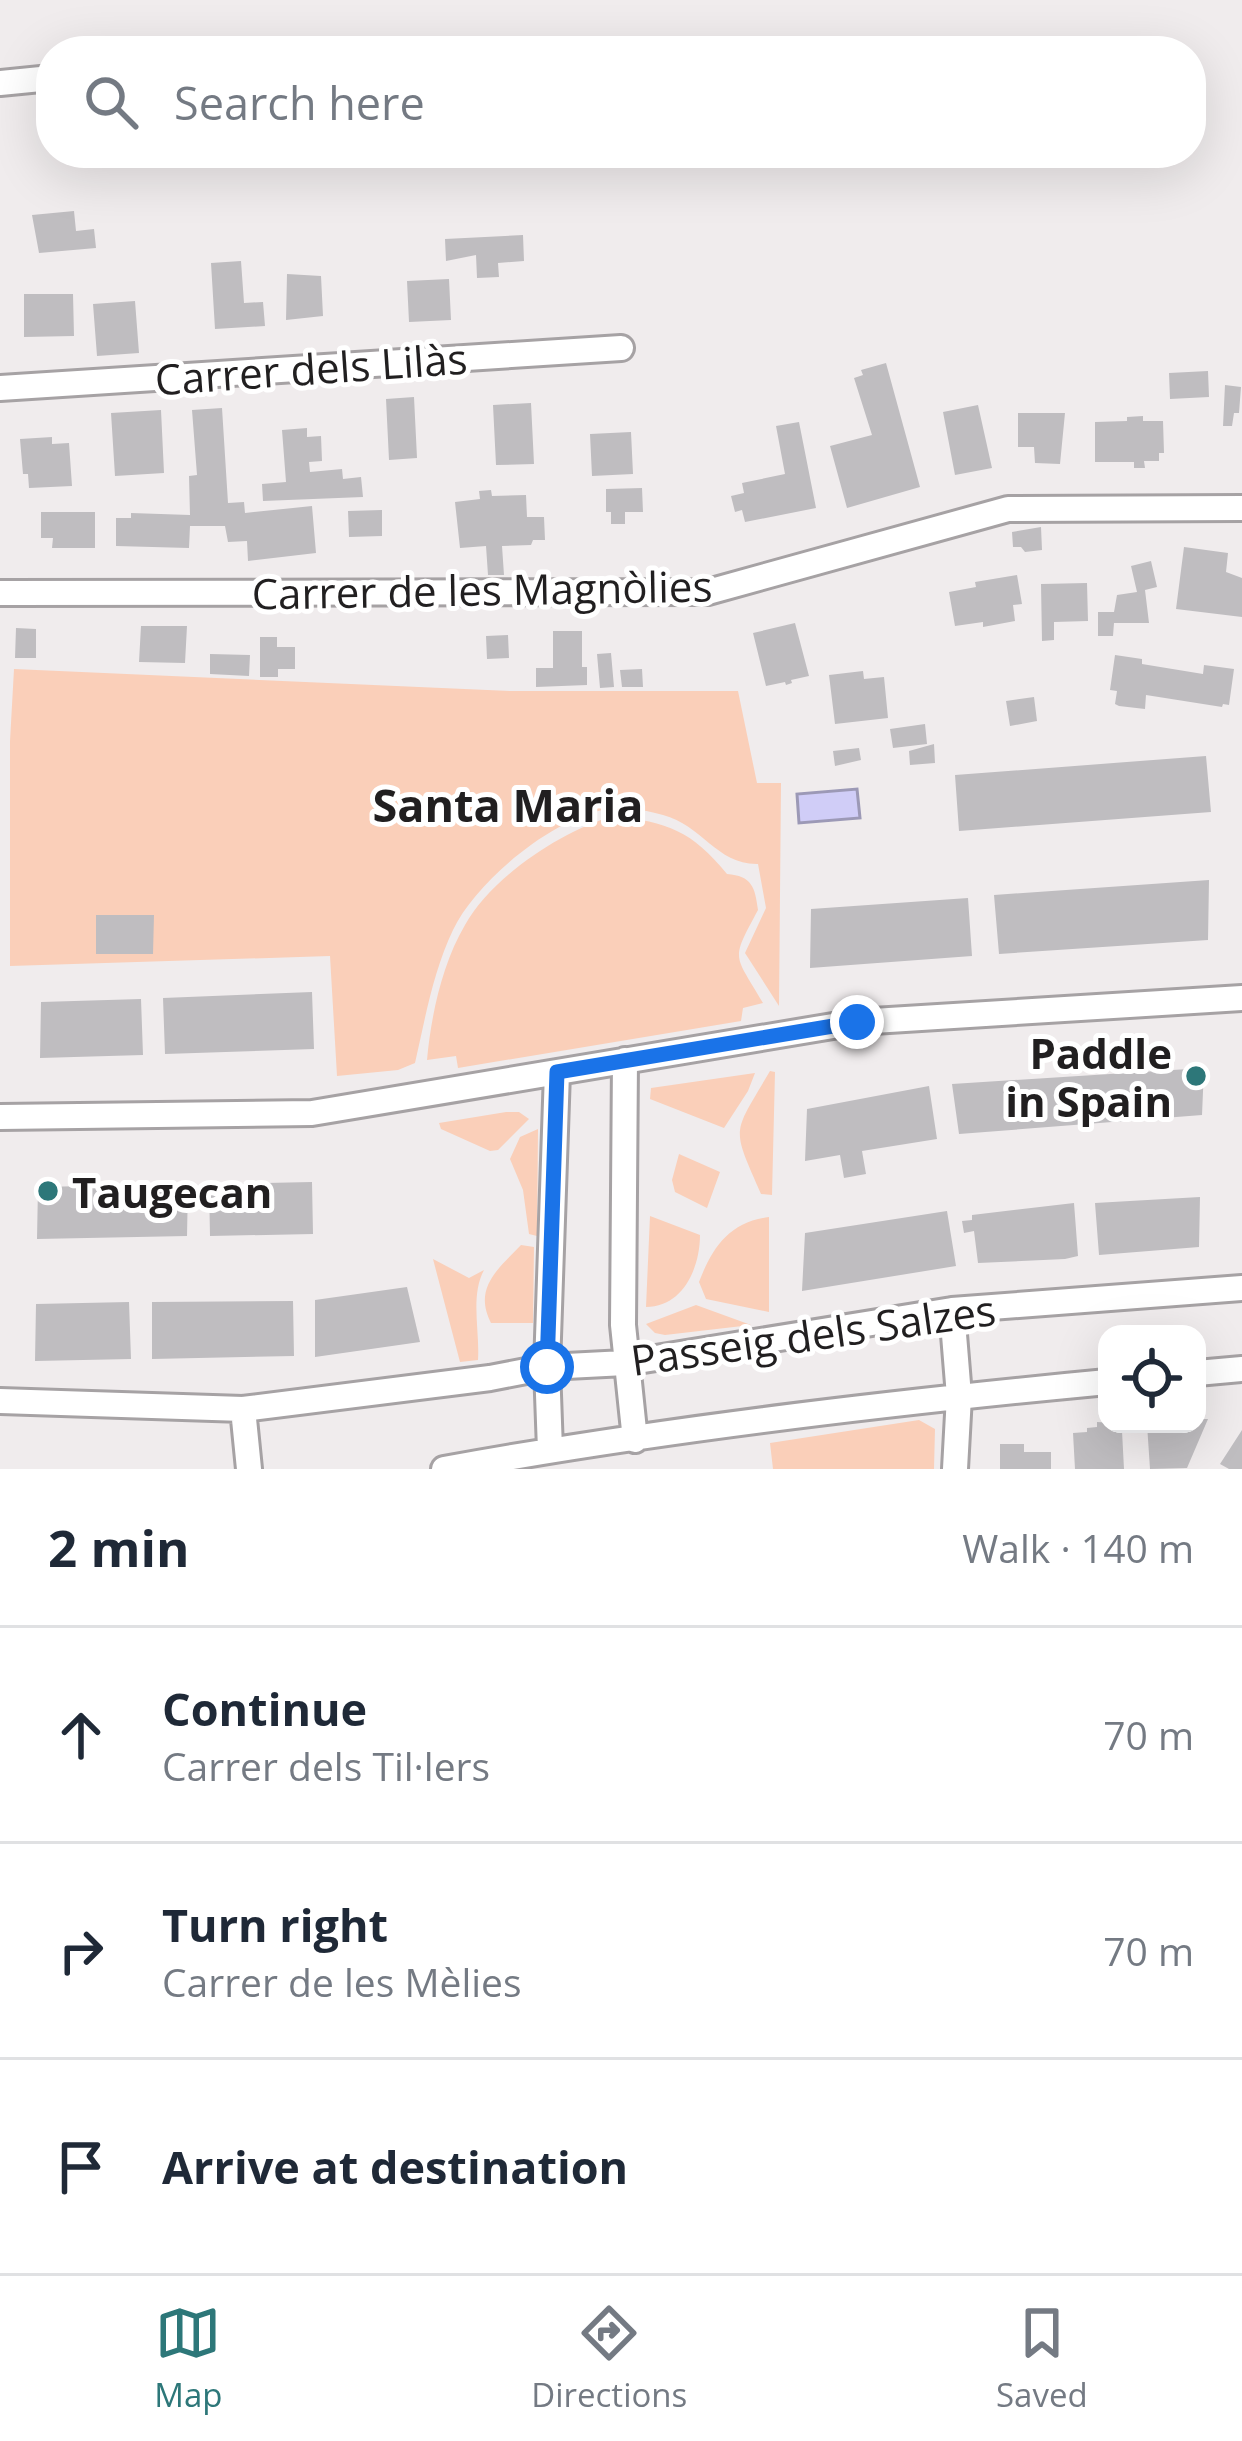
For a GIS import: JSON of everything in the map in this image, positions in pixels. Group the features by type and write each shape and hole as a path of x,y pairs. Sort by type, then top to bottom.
{"street":[{"path":"0,83 36,79"},
{"name":"Carrer dels Lilàs","path":"0,388 621,348"},
{"name":"Carrer de les Magnòlies","path":"0,593 708,592 1008,508 1242,508"},
{"path":"0,1117 312,1113 857,1022 1242,998"},
{"path":"625,1060 625,1363 634,1440"},
{"path":"550,1450 547,1367 557,1072"},
{"name":"Passeig dels Salzes","path":"0,1401 243,1408 547,1367 625,1363 952,1310 1242,1288"},
{"path":"952,1310 959,1396 955,1469"},
{"path":"1206,1372 1242,1369"},
{"name":"Passeig dels Salzes","path":"444,1469 550,1450 584,1458 634,1440 959,1396 1098,1383"},
{"path":"243,1408 249,1469"}],"shaded area":[{"path":"14,669 510,691 738,691 757,783 781,783 779,1006 745,953 766,908 758,864 731,858 677,820 622,808 564,824 519,854 479,892 446,946 415,1063 398,1070 337,1076 330,956 10,966"},
{"path":"613,816 678,831 727,874 751,884 758,910 739,957 763,1003 743,1008 741,1021 458,1068 456,1056 427,1060 444,973 477,907 510,873 550,844"},
{"path":"770,1071 775,1072 772,1195 761,1194 744,1155 740,1131"},
{"path":"755,1073 724,1128 650,1099 651,1088"},
{"path":"519,1112 529,1119 498,1150 490,1151 441,1129 439,1123"},
{"path":"538,1129 537,1236 529,1234 523,1190 510,1159 520,1137"},
{"path":"679,1154 720,1172 707,1208 675,1192 672,1180"},
{"path":"650,1216 700,1235 697,1260 687,1283 670,1300 646,1307"},
{"path":"769,1217 769,1312 706,1299 699,1282 716,1248 743,1224"},
{"path":"521,1245 534,1247 533,1323 491,1323 487,1289"},
{"path":"433,1259 469,1278 484,1270 476,1302 478,1360 460,1362"},
{"path":"696,1305 751,1325 665,1335 646,1324"},
{"path":"919,1420 935,1429 934,1469 773,1469 770,1443"}],"water":[{"path":"857,789 860,818 799,823 797,794"}],"building":[{"path":"74,211 76,231 94,229 96,248 39,253 32,215"},
{"path":"523,235 524,261 498,263 499,277 477,278 476,255 446,261 445,239"},
{"path":"241,261 244,303 263,302 265,326 215,329 211,263"},
{"path":"287,274 321,276 323,316 286,320"},
{"path":"449,279 451,320 409,322 407,281"},
{"path":"24,294 73,294 74,336 24,337"},
{"path":"135,301 139,353 97,356 93,304"},
{"path":"886,363 920,487 847,508 830,446 872,435 854,378 863,375 861,370"},
{"path":"1208,371 1209,397 1170,399 1169,373"},
{"path":"1225,385 1241,387 1239,413 1234,413 1232,426 1223,426"},
{"path":"414,397 417,458 389,460 386,399"},
{"path":"531,403 534,464 496,465 493,405"},
{"path":"978,405 992,468 955,475 943,412"},
{"path":"222,408 228,503 244,502 245,513 312,506 316,553 248,561 247,541 228,542 225,526 190,526 189,548 116,546 116,518 131,518 131,513 190,515 189,476 197,475 192,410"},
{"path":"161,410 164,473 115,476 111,413"},
{"path":"1018,413 1065,413 1060,464 1035,463 1034,447 1018,447"},
{"path":"1143,416 1143,421 1163,421 1164,453 1159,453 1159,461 1144,461 1145,468 1134,468 1134,462 1095,462 1095,422"},
{"path":"799,422 816,508 745,522 742,510 735,512 731,496 744,493 742,483 785,474 776,426"},
{"path":"307,428 307,437 321,436 322,461 309,462 310,472 342,469 343,479 361,477 363,497 263,501 262,484 286,482 282,430"},
{"path":"631,432 633,474 592,476 590,434"},
{"path":"52,437 52,444 69,443 72,486 29,488 20,439"},
{"path":"642,488 643,512 625,512 625,524 611,524 606,489"},
{"path":"491,490 492,496 526,495 527,517 544,517 545,540 502,546 504,575 488,575 486,546 460,548 455,502 480,499 479,491"},
{"path":"382,510 382,536 349,537 348,511"},
{"path":"41,512 95,512 95,548 52,548 53,538 41,538"},
{"path":"1041,527 1042,550 1025,552 1013,547 1012,532"},
{"path":"1184,547 1228,553 1226,572 1242,578 1242,617 1176,609"},
{"path":"1151,561 1157,587 1145,590 1149,623 1114,623 1113,636 1098,636 1098,612 1114,612 1117,595 1137,592 1131,566"},
{"path":"1017,575 1022,604 1013,605 1015,621 955,626 949,592"},
{"path":"1087,583 1088,621 1054,622 1054,640 1042,641 1041,584"},
{"path":"795,623 809,676 766,686 753,633"},
{"path":"141,626 187,626 185,663 139,662"},
{"path":"16,628 36,629 36,658 15,658"},
{"path":"553,631 582,631 587,685 536,687 536,668 553,668"},
{"path":"508,635 509,658 487,659 486,636"},
{"path":"260,637 277,637 277,647 295,647 295,669 278,669 278,677 260,677"},
{"path":"611,653 614,687 600,688 597,654"},
{"path":"210,654 250,655 249,676 210,674"},
{"path":"1115,655 1203,674 1204,665 1234,669 1229,705 1146,695 1145,709 1119,706 1115,704 1117,691 1110,690"},
{"path":"642,669 643,687 622,687 620,670"},
{"path":"863,671 864,679 884,677 888,718 835,724 829,675"},
{"path":"1034,697 1037,721 1010,726 1006,701"},
{"path":"925,724 927,744 893,748 890,729"},
{"path":"934,744 935,763 910,765 909,751"},
{"path":"859,748 861,760 835,766 833,751"},
{"path":"1206,756 1211,812 959,831 955,775"},
{"path":"1209,880 1208,940 999,954 994,895"},
{"path":"968,898 972,956 810,968 811,909"},
{"path":"96,915 154,915 153,954 96,954"},
{"path":"312,992 314,1049 165,1054 163,998"},
{"path":"141,999 143,1055 40,1058 41,1002"},
{"path":"1204,1068 1202,1115 959,1134 952,1084"},
{"path":"929,1086 937,1139 862,1151 866,1174 844,1178 840,1155 805,1161 807,1109"},
{"path":"312,1182 313,1234 210,1236 209,1184"},
{"path":"188,1184 187,1236 37,1239 38,1187"},
{"path":"1200,1197 1199,1247 1099,1255 1095,1203"},
{"path":"1074,1203 1078,1256 978,1263 974,1231 964,1233 962,1221 972,1220 972,1215"},
{"path":"947,1211 956,1266 802,1291 805,1233"},
{"path":"407,1287 420,1342 315,1357 315,1300"},
{"path":"293,1301 294,1356 152,1359 152,1302"},
{"path":"129,1302 131,1359 35,1361 36,1304"},
{"path":"1098,1422 1098,1433 1122,1433 1124,1469 1075,1469 1073,1433 1097,1427"},
{"path":"1242,1430 1242,1469 1229,1469 1220,1464"},
{"path":"1148,1433 1202,1433 1187,1468 1150,1469"},
{"path":"1000,1444 1024,1444 1024,1452 1051,1452 1051,1469 1000,1469"}],"place":[{"name":"Paddle in Spain","path":"1196,1076"},
{"name":"Taugecan","path":"48,1191"}],"district":[{"name":"Santa Maria","path":"508,804"}],"route":[{"path":"547,1367 557,1072 857,1022"}]}
